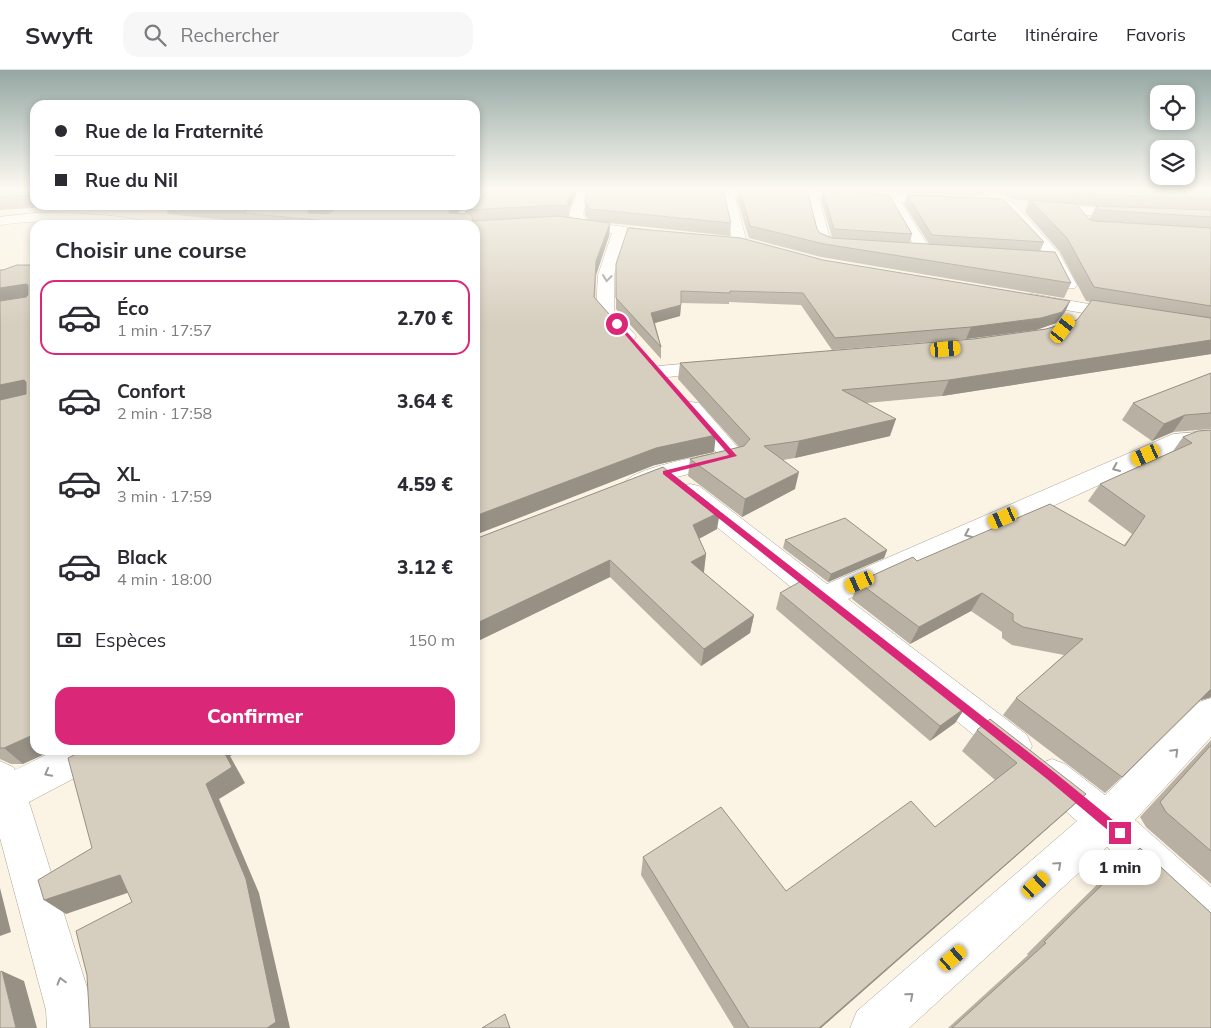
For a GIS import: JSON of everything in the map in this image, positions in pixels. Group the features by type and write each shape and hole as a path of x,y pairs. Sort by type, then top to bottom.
{"street":[{"path":"611,494 665,472 733,456 605,311 606,275 619,235"},
{"path":"648,235 681,238"},
{"path":"738,235 740,243"},
{"path":"823,235 826,243 840,246 868,247"},
{"path":"914,235 923,249"},
{"path":"1034,235 1056,260 1076,301 1073,314"},
{"path":"720,241 757,246"},
{"path":"904,248 941,250"},
{"path":"1039,258 1056,260"},
{"path":"1017,297 1073,314 1142,318"},
{"path":"669,383 728,366"},
{"path":"825,598 1181,439 1211,438"},
{"path":"665,472 1107,821 1211,916"},
{"path":"874,1028 1107,821 1211,713"},
{"path":"71,1028 70,1010 2,790 81,755"}],"building":[{"path":"480,235 606,235 596,261 594,297 716,435 656,448 480,514"},
{"path":"626,235 704,235 741,238 823,260 1070,301 1062,312 1041,318 971,327 835,338 803,293 681,291 681,305 651,313 661,347 616,298 616,264"},
{"path":"786,235 824,235 832,238 1055,252 1071,283 824,244"},
{"path":"932,235 1037,235 1044,242"},
{"path":"1064,235 1211,235 1211,306 1094,287"},
{"path":"17,265 30,265 30,736 0,748 0,400 26,394 26,382 24,380 0,385 0,301 26,297 28,295 28,285 26,284 0,288 0,270"},
{"path":"1092,300 1211,318 1211,340 949,380 842,390 896,419 799,441 764,446 799,472 745,499 690,459 744,446 750,439 680,363 973,339 1046,329 1077,320"},
{"path":"1211,373 1211,413 1185,415 1164,424 1133,403"},
{"path":"1211,430 1211,689 1122,777 1016,698 1083,639 1023,627 1013,621 1013,614 982,593 919,627 858,582 913,557 917,561 1050,504 1125,546 1145,516 1100,484 1192,443 1183,437 1198,431"},
{"path":"663,467 720,512 693,525 706,554 691,562 754,615 704,649 610,560 480,622 480,537"},
{"path":"845,518 887,550 831,574 785,540"},
{"path":"803,580 965,708 940,726 780,593"},
{"path":"990,719 1086,794 819,1028 749,1028 643,857 721,807 786,891 911,801 935,827 1017,763 977,730"},
{"path":"1211,745 1211,851 1166,812 1160,802"},
{"path":"74,755 226,755 232,767 206,784 246,879 276,1022 267,1028 90,1028 87,975 76,931 132,902 120,875 44,900 38,880 92,848 68,758"},
{"path":"1140,848 1211,913 1211,1028 952,1028 1046,943 1044,942"},
{"path":"2,971 16,1028 0,1028 0,972"},
{"path":"505,1014 510,1028 482,1028"}],"route":[{"path":"617,324 733,456 665,472 1050,775 1120,833"}]}
